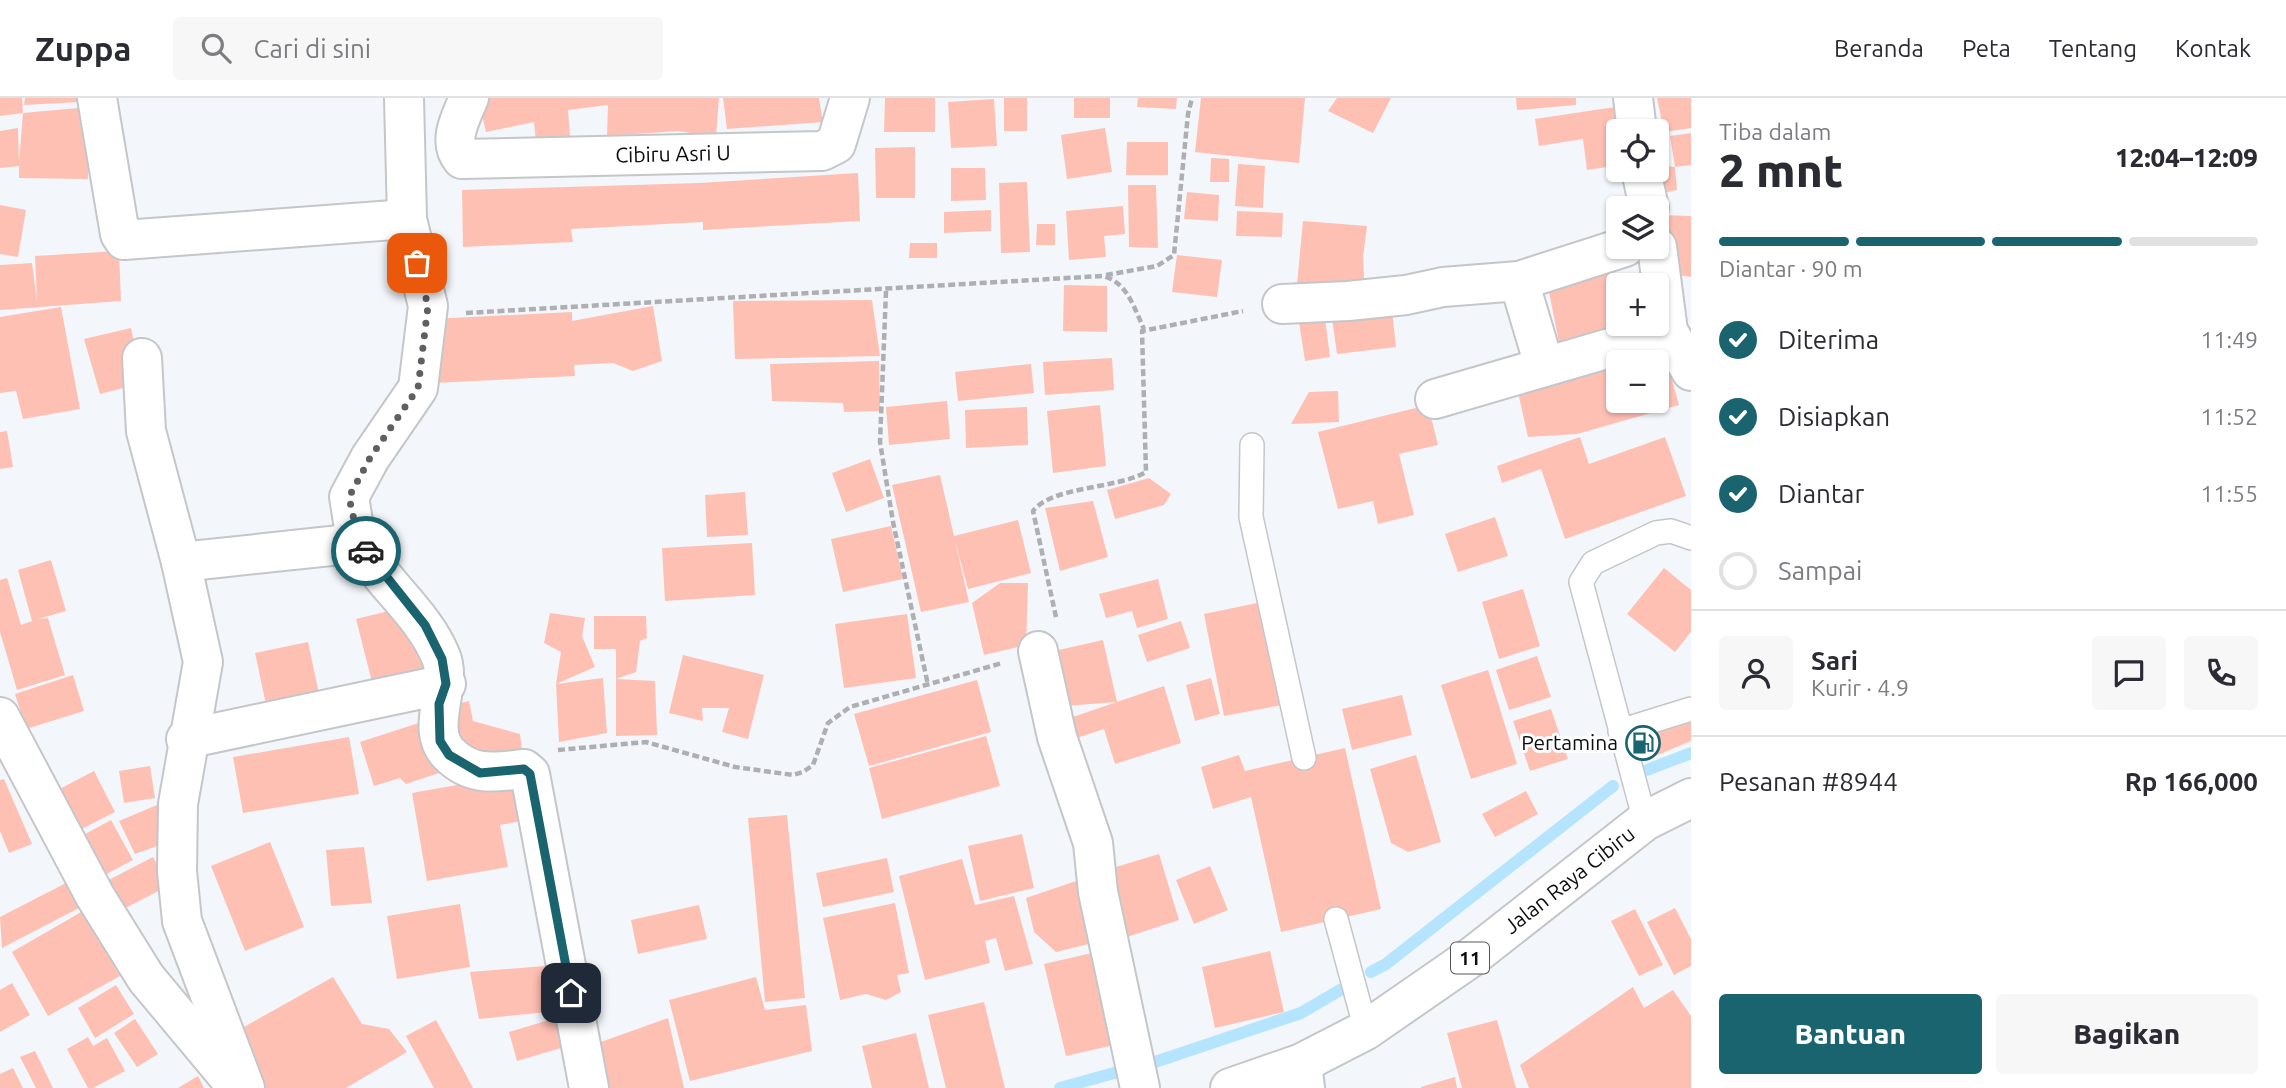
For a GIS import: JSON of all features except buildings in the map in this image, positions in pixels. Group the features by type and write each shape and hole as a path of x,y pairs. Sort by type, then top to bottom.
{"main road":[{"path":"97,98 120,234 124,240 407,219"},
{"path":"404,98 407,219 428,306 418,388 370,458 349,497 359,543 425,625 442,659 446,684 439,704 440,741 449,755 480,773 524,769 540,763 589,1088"},
{"name":"Cibiru Asri U","path":"469,98 455,141 456,152 462,159 822,151 836,145 850,98"},
{"path":"1633,98 1636,119"},
{"path":"1283,304 1348,301 1406,295 1443,287 1519,281 1606,253"},
{"path":"1519,281 1544,365"},
{"path":"1669,333 1691,371"},
{"path":"1436,399 1650,336"},
{"path":"142,358 146,431 181,562 203,662 187,739 178,803 177,871 182,921 245,1088"},
{"path":"181,562 359,543"},
{"path":"1038,651 1058,737 1093,843 1098,892 1140,1088"},
{"path":"187,739 446,684"},
{"path":"0,717 95,896 146,978 237,1088"},
{"name":"Jalan Raya Cibiru","path":"1230,1088 1304,1075 1473,956 1645,821 1691,798"}],"lane":[{"path":"1252,445 1251,517 1304,758"},
{"path":"1645,821 1581,582 1593,564 1656,533 1671,531 1691,538"},
{"path":"1620,731 1691,709"},
{"path":"1336,919 1366,1030"}],"path":[{"path":"458,314 886,291 1102,276 1157,266 1174,255 1188,114 1192,98"},
{"path":"540,763 565,748 646,742 735,767 793,775 813,765 828,723 850,707 1038,651 1056,638 1058,628 1033,511 1047,500 1131,479 1146,472 1141,337 1144,329 1126,291 1112,278 1102,276"},
{"path":"886,291 880,442 893,522 928,685"},
{"path":"1144,329 1283,304"}],"waterway":[{"path":"1647,770 1691,753"},
{"path":"1371,972 1386,964 1613,786"},
{"path":"1149,1064 1301,1013 1342,989"},
{"path":"1060,1088 1125,1070"}],"way so far":[{"path":"366,551 359,543 349,497 370,458 418,388 428,306 417,263"}],"place":[{"name":"Pertamina","path":"1643,743"}],"route":[{"path":"366,551 425,625 442,659 446,684 439,704 440,741 449,755 480,773 524,769 530,774 571,993"}]}
